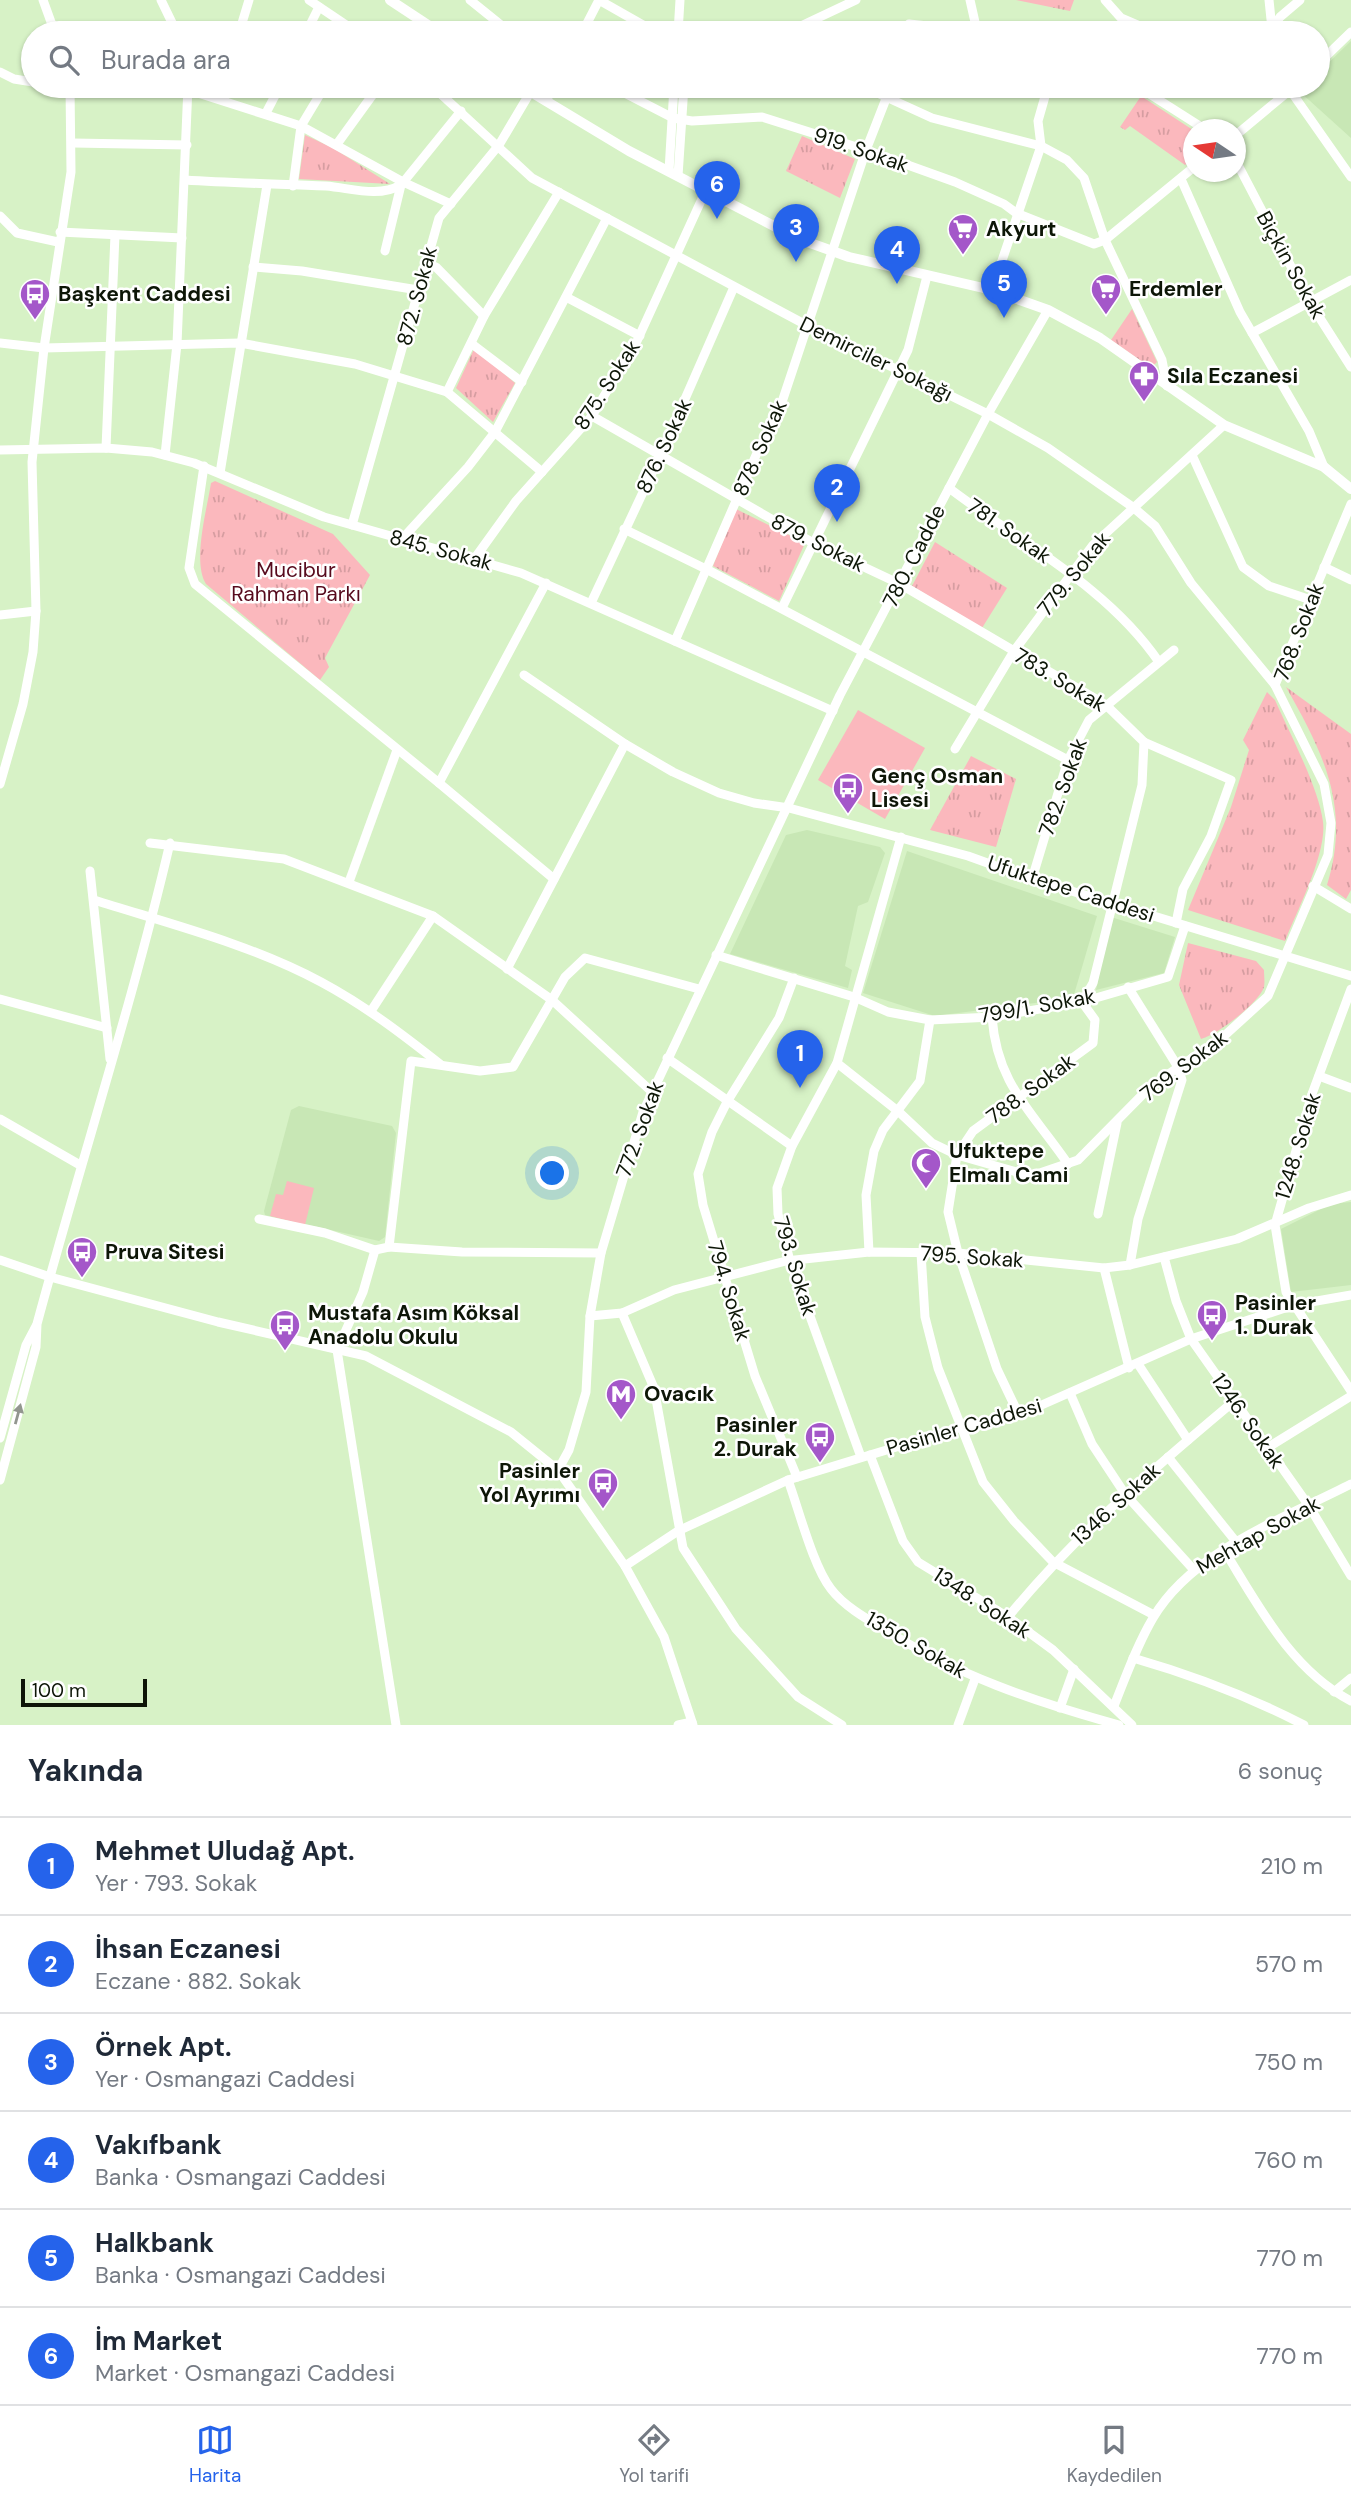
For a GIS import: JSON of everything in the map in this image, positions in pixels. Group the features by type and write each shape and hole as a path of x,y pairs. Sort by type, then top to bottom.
{"main road":[{"path":"390,0 406,4 426,21"},
{"path":"540,98 750,216 832,251 992,290 1048,310 1100,338 1224,425 1324,467 1351,489"}],"street":[{"path":"43,0 51,21"},
{"path":"161,0 171,21"},
{"path":"243,21 249,0"},
{"path":"309,0 339,21"},
{"path":"470,0 496,21"},
{"path":"588,21 599,0 636,21"},
{"path":"679,21 680,0"},
{"path":"811,21 856,0"},
{"path":"970,0 975,21"},
{"path":"1105,0 1121,18 1128,21"},
{"path":"1269,0 1270,21"},
{"path":"1277,21 1300,0"},
{"path":"312,21 319,7"},
{"path":"1330,52 1351,32"},
{"path":"0,72 21,80"},
{"path":"0,784 28,685 36,611 34,447 44,348 71,172 72,143 68,98"},
{"path":"165,455 177,344 188,98"},
{"path":"217,98 301,126 337,144 402,184 451,204"},
{"path":"266,113 274,98"},
{"path":"293,186 301,126 317,98"},
{"path":"337,144 370,98"},
{"name":"Demirciler Sokağı","path":"446,98 532,178 810,327 988,414 1048,448 1134,508 1155,526 1191,583 1275,685"},
{"name":"872. Sokak","path":"352,525 439,219 499,145 522,98"},
{"name":"919. Sokak","path":"635,98 678,119 762,117 955,182 1004,204 1016,214 1081,241 1094,244 1105,240"},
{"path":"675,98 678,119"},
{"path":"673,173 682,98"},
{"path":"888,98 932,118 1041,146 1067,160 1084,178 1105,240 1163,360 1167,386"},
{"name":"878. Sokak","path":"675,640 736,500 779,411 810,327 866,150 888,98"},
{"path":"992,290 1041,146 1038,121 1045,98"},
{"path":"1156,98 1189,119"},
{"path":"1246,127 1281,98"},
{"path":"1300,98 1348,166 1351,177"},
{"path":"185,180 370,192 392,190 402,184 461,111"},
{"path":"72,143 187,145"},
{"path":"1105,240 1181,179 1211,250 1252,333 1309,431 1324,467"},
{"name":"Biçkin Sokak","path":"1246,180 1309,301 1351,367"},
{"path":"385,251 402,184"},
{"path":"220,473 267,185"},
{"name":"875. Sokak","path":"475,558 500,522 592,416 640,336 706,190"},
{"path":"447,392 484,316 559,192"},
{"path":"0,216 18,233 59,237 115,235 181,238"},
{"path":"402,540 468,467 495,432 607,218"},
{"path":"106,447 115,235"},
{"path":"425,262 436,267 484,316"},
{"path":"253,267 302,271 418,290"},
{"path":"782,608 908,350 927,276"},
{"path":"1252,333 1351,280"},
{"name":"876. Sokak","path":"591,603 660,456 734,287"},
{"path":"566,298 640,336"},
{"name":"780. Cadde","path":"789,808 863,653 988,414 1048,310"},
{"path":"0,343 44,348 240,343 396,374 447,392 542,472"},
{"path":"472,344 522,382"},
{"name":"879. Sokak","path":"592,416 815,544 900,584"},
{"name":"779. Sokak","path":"955,749 976,710 1014,651 1093,545 1224,425"},
{"name":"845. Sokak","path":"0,450 106,447 165,455 204,466 303,510 402,540 475,558 546,583 833,711"},
{"path":"1192,455 1243,567 1269,586 1311,600"},
{"path":"204,466 189,561 195,584 554,879"},
{"name":"781. Sokak","path":"949,488 1116,610 1143,638 1159,662"},
{"name":"768. Sokak","path":"1284,956 1328,855 1331,823 1324,784 1275,685 1351,503"},
{"path":"624,529 708,569 1068,760"},
{"path":"1324,568 1351,580"},
{"path":"439,783 546,583"},
{"name":"783. Sokak","path":"900,584 1106,705 1144,742"},
{"path":"0,615 36,611"},
{"name":"782. Sokak","path":"1032,879 1068,760 1089,719 1174,650"},
{"name":"Ufuktepe Caddesi","path":"524,675 625,744 673,772 719,793 754,803 789,808 968,856 1111,904 1351,976"},
{"path":"1082,1002 1093,983 1142,785 1144,742 1231,780 1211,836 1183,889 1180,924"},
{"path":"507,969 625,744"},
{"path":"349,882 397,750"},
{"name":"772. Sokak","path":"558,1470 569,1450 586,1392 590,1316 601,1253 635,1131 699,989 789,808"},
{"name":"793. Sokak","path":"866,1456 790,1261 776,1202 779,1176 792,1146 837,1063 901,837"},
{"path":"150,843 170,843 284,859 433,916 552,1000 651,1091"},
{"path":"0,1438 26,1345 37,1324 152,918 170,843"},
{"path":"90,871 111,1064"},
{"path":"1313,886 1351,909"},
{"path":"94,900 255,953 320,981 371,1011 442,1066"},
{"path":"371,1011 433,916"},
{"name":"799/1. Sokak","path":"716,955 854,997 888,1012 930,1020 992,1017 1082,1002 1168,977 1180,924"},
{"name":"769. Sokak","path":"837,1063 899,1112 932,1143 957,1155 1031,1176 1079,1160 1151,1086 1223,1037 1268,996 1284,956"},
{"path":"389,1247 411,1061 480,1071 513,1067 565,977 585,958 699,989"},
{"name":"794. Sokak","path":"793,1478 755,1376 703,1205 698,1174 707,1144 727,1102 779,1018 794,978"},
{"path":"1128,987 1178,1067 1182,1080 1138,1219 1130,1265"},
{"name":"1248. Sokak","path":"1351,989 1319,1076 1275,1226 1286,1292 1351,1391"},
{"path":"0,999 107,1028"},
{"name":"788. Sokak","path":"1019,1415 997,1369 958,1253 948,1212 957,1155 973,1131 1093,1042 1095,1020 1082,1002"},
{"path":"992,1017 993,1042 1001,1068 1017,1098 1036,1118 1068,1164"},
{"path":"869,1252 866,1195 874,1151 883,1130 920,1081 930,1020"},
{"path":"667,1058 792,1146"},
{"path":"1319,1076 1351,1088"},
{"path":"0,1119 80,1165"},
{"path":"1098,1214 1117,1121"},
{"name":"795. Sokak","path":"590,1316 622,1312 674,1290 724,1276 790,1261 869,1252 958,1253 1104,1268 1130,1265 1237,1239 1275,1226 1309,1208 1351,1195"},
{"path":"260,1219 325,1233 375,1250 389,1247 462,1252 601,1253"},
{"path":"375,1250 363,1292 337,1350 396,1725"},
{"path":"921,1253 925,1317 938,1368 983,1482 1014,1521 1053,1562 1154,1615"},
{"name":"1246. Sokak","path":"1164,1257 1176,1301 1191,1339 1309,1506 1351,1576"},
{"path":"0,1259 50,1277 282,1338 379,1360 500,1426 558,1470 625,1566 664,1637 692,1723 678,1725"},
{"path":"1104,1268 1133,1366 1188,1440"},
{"name":"Pasinler Caddesi","path":"625,1566 677,1531 793,1478 962,1427 1019,1415 1191,1339 1294,1305 1351,1294"},
{"path":"622,1312 654,1388 677,1531 683,1548 736,1629 798,1697 842,1725"},
{"path":"0,1479 36,1347 37,1324"},
{"path":"1070,1394 1092,1444 1125,1494 1193,1569"},
{"path":"1267,1448 1351,1396"},
{"name":"1346. Sokak","path":"1008,1617 1053,1562 1125,1494 1233,1402"},
{"name":"1348. Sokak","path":"866,1456 912,1555 928,1569 1008,1617 1074,1669 1132,1725"},
{"path":"1168,1457 1237,1543"},
{"name":"1350. Sokak","path":"793,1478 824,1579 832,1591 868,1620 928,1657 975,1679 1119,1725"},
{"name":"Mehtap Sokak","path":"1114,1706 1154,1615 1193,1569 1351,1484"},
{"path":"1224,1550 1269,1623 1293,1654 1334,1692 1351,1701"},
{"path":"1133,1658 1175,1670 1266,1705 1304,1725"},
{"path":"1060,1707 1074,1669"},
{"path":"1334,1692 1351,1678"},
{"path":"958,1725 975,1679"}],"shaded area":[{"path":"1351,41 1351,138 1307,98 1330,98 1330,61"},
{"path":"807,830 880,847 885,853 868,902 858,906 845,966 852,970 848,988 730,954 786,835"},
{"path":"907,851 1097,916 1073,998 935,1016 863,993"},
{"path":"1111,917 1175,937 1164,973 1096,990"},
{"path":"299,1106 392,1126 396,1133 385,1237 379,1241 265,1215 291,1110"},
{"path":"1351,1202 1351,1285 1291,1292 1281,1229 1331,1204"}],"green space":[{"path":"1016,0 1074,0 1070,11"},
{"path":"1140,98 1144,98 1183,123 1183,164 1130,126 1125,130 1120,127"},
{"path":"305,135 333,148 390,184 299,179"},
{"path":"802,136 855,159 840,198 786,171"},
{"path":"1132,309 1157,362 1151,368 1111,340"},
{"path":"474,349 515,383 493,422 456,388"},
{"name":"Mucibur Rahman Parkı","path":"215,481 333,534 370,575 325,658 329,667 320,680 206,584 200,563 200,549 211,483"},
{"path":"736,509 805,543 779,601 713,566"},
{"path":"935,542 1007,588 982,628 912,586"},
{"path":"1286,687 1351,734 1351,890 1346,899 1327,885 1334,857 1336,831 1330,782 1312,735"},
{"path":"1267,692 1275,700 1303,760 1316,793 1323,822 1316,865 1285,941 1188,910 1231,807 1249,750 1243,740"},
{"path":"858,710 925,748 885,819 818,780"},
{"path":"971,756 1016,779 996,847 930,830"},
{"path":"1188,943 1256,961 1264,970 1264,987 1261,994 1227,1025 1201,1039 1179,985"},
{"path":"287,1181 314,1188 305,1225 270,1216 276,1194 283,1195"}],"place":[{"name":"İm Market","path":"717,219"},
{"name":"Akyurt","path":"963,256"},
{"name":"Örnek Apt.","path":"796,262"},
{"name":"Vakıfbank","path":"897,284"},
{"name":"Erdemler","path":"1106,316"},
{"name":"Halkbank","path":"1004,318"},
{"name":"Başkent Caddesi","path":"35,321"},
{"name":"Sıla Eczanesi","path":"1144,403"},
{"name":"İhsan Eczanesi","path":"837,522"},
{"name":"Genç Osman Lisesi","path":"848,815"},
{"name":"Mehmet Uludağ Apt.","path":"800,1088"},
{"name":"Ufuktepe Elmalı Cami","path":"926,1190"},
{"name":"Pruva Sitesi","path":"82,1279"},
{"name":"Pasinler 1. Durak","path":"1212,1342"},
{"name":"Mustafa Asım Köksal Anadolu Okulu","path":"285,1352"},
{"name":"Ovacık","path":"621,1421"},
{"name":"Pasinler 2. Durak","path":"820,1464"},
{"name":"Pasinler Yol Ayrımı","path":"603,1510"}]}
